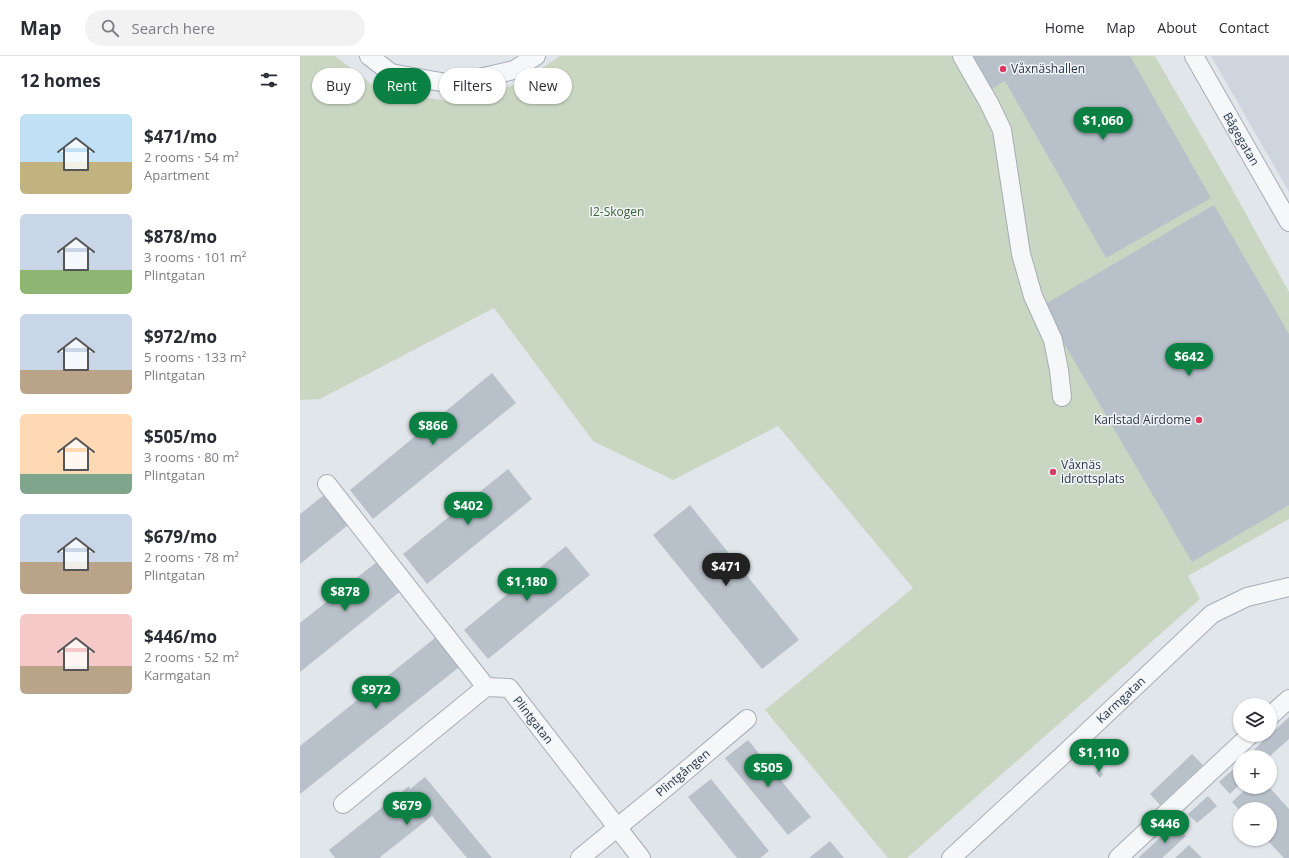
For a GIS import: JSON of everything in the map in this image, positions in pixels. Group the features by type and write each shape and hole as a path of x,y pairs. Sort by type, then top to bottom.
{"street":[{"path":"369,56 391,73 452,84 514,70 536,56"},
{"path":"962,56 989,103 1002,130 1021,254 1033,296 1053,340 1059,370 1062,397"},
{"name":"Bågegatan","path":"1194,56 1289,222"},
{"path":"327,484 486,687 343,804"},
{"name":"Karmgatan","path":"951,858 1212,614 1247,597 1289,587"},
{"name":"Plintgatan","path":"486,687 509,688 641,858"},
{"path":"1277,709 1289,698"},
{"name":"Plintgången","path":"580,858 663,790 747,718"},
{"path":"1118,858 1242,742"}],"shaded area":[{"path":"1211,56 1289,56 1289,192"}],"green space":[{"name":"Våxnäs idrottsplats","path":"300,56 335,56 351,68 312,68 312,104 365,104 365,79 373,85 373,104 431,104 431,99 439,100 439,104 506,104 506,87 514,85 514,104 572,104 572,68 542,68 560,56 1155,56 1231,187 1289,292 1289,519 1188,576 1200,599 907,858 888,858 765,710 913,588 778,426 673,480 593,441 494,308 320,399 300,400"}],"building":[{"path":"971,56 1130,56 1211,198 1106,258 1005,81 990,90"},
{"name":"Karlstad Airdome","path":"1214,205 1289,334 1289,505 1192,562 1042,306"},
{"path":"492,373 516,403 373,519 350,490"},
{"path":"508,469 532,499 427,584 403,554"},
{"path":"324,495 348,525 300,564 300,514"},
{"path":"690,505 799,640 762,669 653,535"},
{"path":"566,546 590,575 488,659 464,630"},
{"path":"378,561 402,590 300,672 300,623"},
{"path":"440,634 463,664 300,794 300,746"},
{"path":"1289,717 1289,739 1277,750 1254,750 1262,742 1277,742 1277,728"},
{"path":"748,740 811,817 788,835 725,758"},
{"path":"1192,754 1203,765 1160,805 1150,794"},
{"path":"1098,769 1103,774 1100,778 1095,772"},
{"path":"1233,769 1233,791 1230,794 1219,782"},
{"path":"425,777 492,858 467,858 432,816 379,858 335,858 329,850 409,786 410,789"},
{"path":"711,779 769,851 760,858 737,858 688,797"},
{"path":"1241,794 1275,794 1289,809 1289,858 1284,858 1273,846 1277,846 1277,802 1232,802"},
{"path":"1208,796 1217,806 1197,823 1188,814"},
{"path":"1175,824 1186,836 1162,858 1138,858"},
{"path":"830,841 844,858 809,858"},
{"path":"1189,845 1202,858 1175,858"}],"place":[{"name":"Våxnäshallen","path":"1003,69"},
{"name":"Karlstad Airdome","path":"1199,420"},
{"name":"Våxnäs idrottsplats","path":"1053,472"}],"park label":[{"name":"I2-Skogen","path":"617,212"}]}
